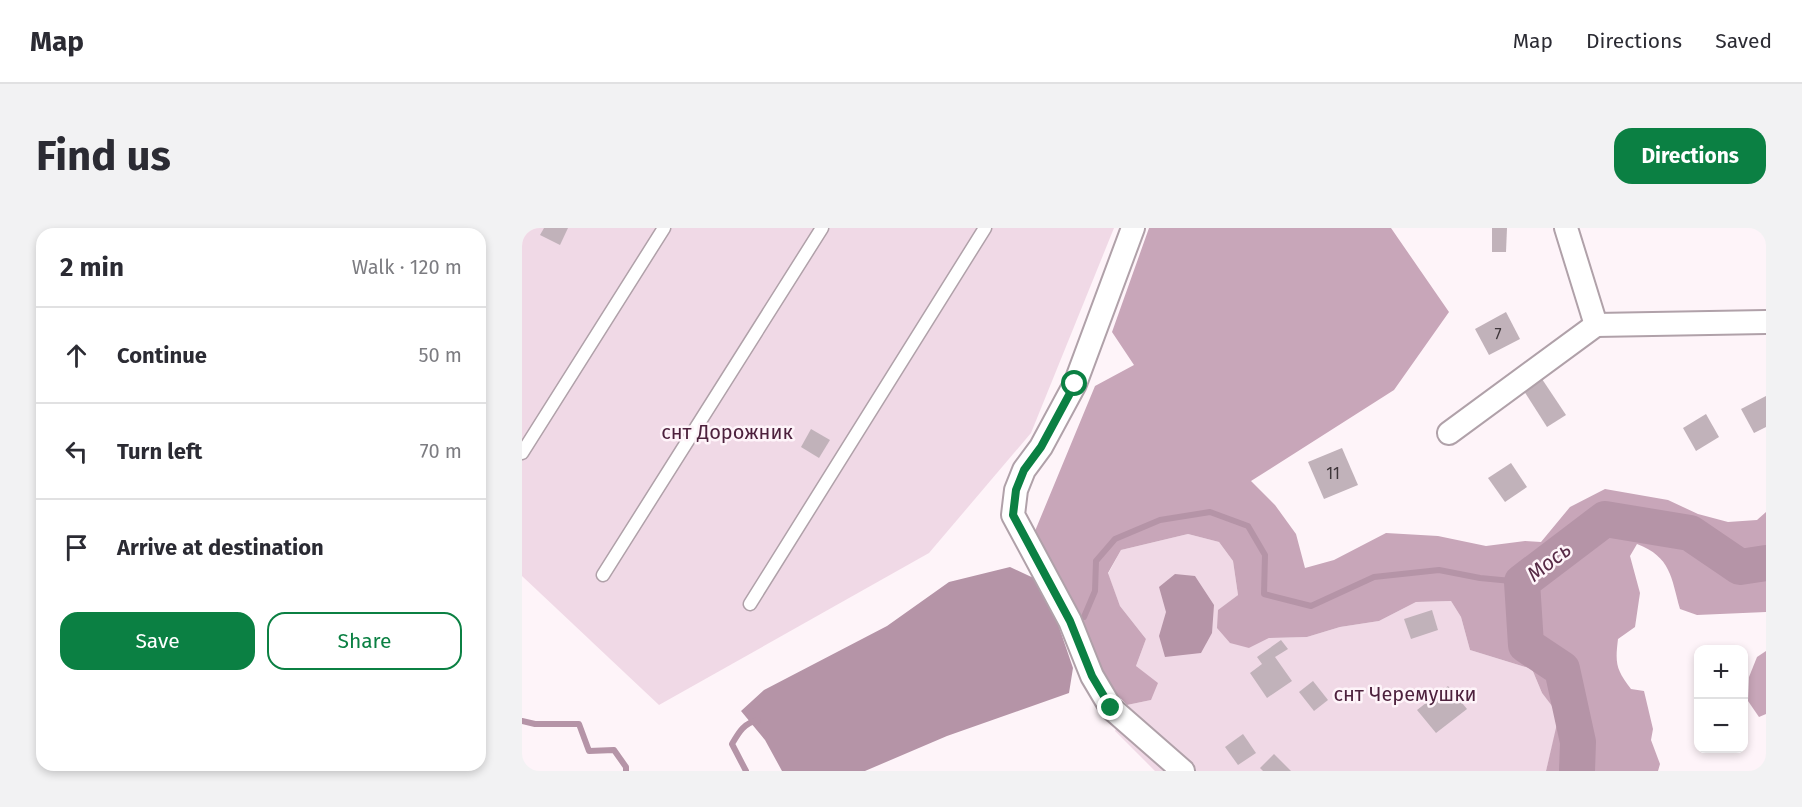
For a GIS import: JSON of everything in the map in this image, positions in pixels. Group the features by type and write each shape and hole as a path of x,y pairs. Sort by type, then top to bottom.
{"street":[{"path":"1133,228 1075,384 1041,447 1024,470 1016,490 1013,515 1070,621 1092,676 1111,708 1182,771"},
{"path":"1566,228 1596,325"},
{"path":"1449,433 1596,325 1766,322"}],"lane":[{"path":"522,453 664,228"},
{"path":"603,575 822,228"},
{"path":"750,604 985,228"}],"green space":[{"name":"снт Дорожник","path":"522,228 1114,228 1031,433 929,553 659,705 522,576"},
{"name":"снт Черемушки","path":"1188,534 1219,542 1233,561 1238,595 1219,610 1249,648 1269,638 1307,637 1340,627 1379,621 1416,602 1451,601 1461,617 1470,650 1532,669 1542,693 1560,715 1546,771 1155,771 1115,731 1127,705 1151,700 1136,666 1146,639 1120,606 1108,574 1121,550"}],"shaded area":[{"path":"1149,228 1391,228 1449,312 1394,390 1251,481 1275,505 1296,534 1305,568 1334,560 1386,533 1438,536 1486,546 1525,541 1541,542 1570,507 1605,489 1668,500 1698,514 1728,522 1757,520 1766,512 1766,612 1697,615 1680,609 1668,569 1657,555 1637,544 1630,556 1640,593 1635,627 1618,639 1617,661 1622,676 1631,689 1644,691 1653,729 1651,740 1660,764 1658,771 1546,771 1559,715 1542,693 1532,669 1470,650 1461,617 1451,601 1416,602 1379,621 1340,627 1307,637 1269,638 1249,648 1230,643 1217,628 1218,610 1238,595 1233,561 1219,542 1188,534 1121,550 1108,573 1120,606 1146,639 1136,666 1158,683 1151,700 1127,705 1111,688 1064,588 1041,551 1035,531 1095,386 1134,365 1112,332"},
{"path":"1010,567 1040,581 1073,668 1069,693 947,736 865,771 782,771 765,740 741,711 764,690 887,626 949,582"},
{"path":"1175,574 1195,576 1214,605 1212,633 1201,653 1165,657 1159,636 1166,612 1159,587"},
{"path":"1766,651 1766,714 1759,717 1748,701 1749,677 1757,657"}],"building":[{"path":"544,228 568,228 560,245 540,235"},
{"path":"1492,228 1507,228 1506,252 1492,252"},
{"path":"1506,312 1520,339 1489,355 1475,329"},
{"path":"1542,379 1566,415 1547,427 1524,391"},
{"path":"1766,396 1766,427 1754,433 1741,409"},
{"path":"1706,414 1719,437 1696,451 1683,428"},
{"path":"811,429 830,440 819,458 801,447"},
{"path":"1342,448 1358,485 1324,499 1308,462"},
{"path":"1511,463 1527,487 1505,502 1488,478"},
{"path":"1432,610 1438,630 1411,639 1404,619"},
{"path":"1281,640 1288,649 1275,657 1292,681 1267,698 1250,673 1262,664 1257,657"},
{"path":"1313,681 1328,700 1314,711 1299,692"},
{"path":"1448,686 1467,709 1436,733 1417,710"},
{"path":"1243,734 1256,753 1238,765 1225,747"},
{"path":"1274,754 1291,771 1263,771 1260,768"}],"waterway":[{"path":"1084,617 1095,591 1096,561 1115,539 1160,520 1210,512 1248,526 1265,555 1264,594 1311,606 1374,577 1439,570 1480,578 1522,582"},
{"name":"Мось","path":"1577,771 1578,742 1562,669 1526,645 1522,582 1605,519 1690,533 1740,567 1766,563"},
{"path":"746,771 732,744 745,726 758,720"},
{"path":"522,721 535,724 579,724 589,751 614,750 626,767 626,771"}],"route":[{"path":"1075,384 1041,447 1024,470 1016,490 1013,515 1070,621 1092,676 1111,708"}]}
